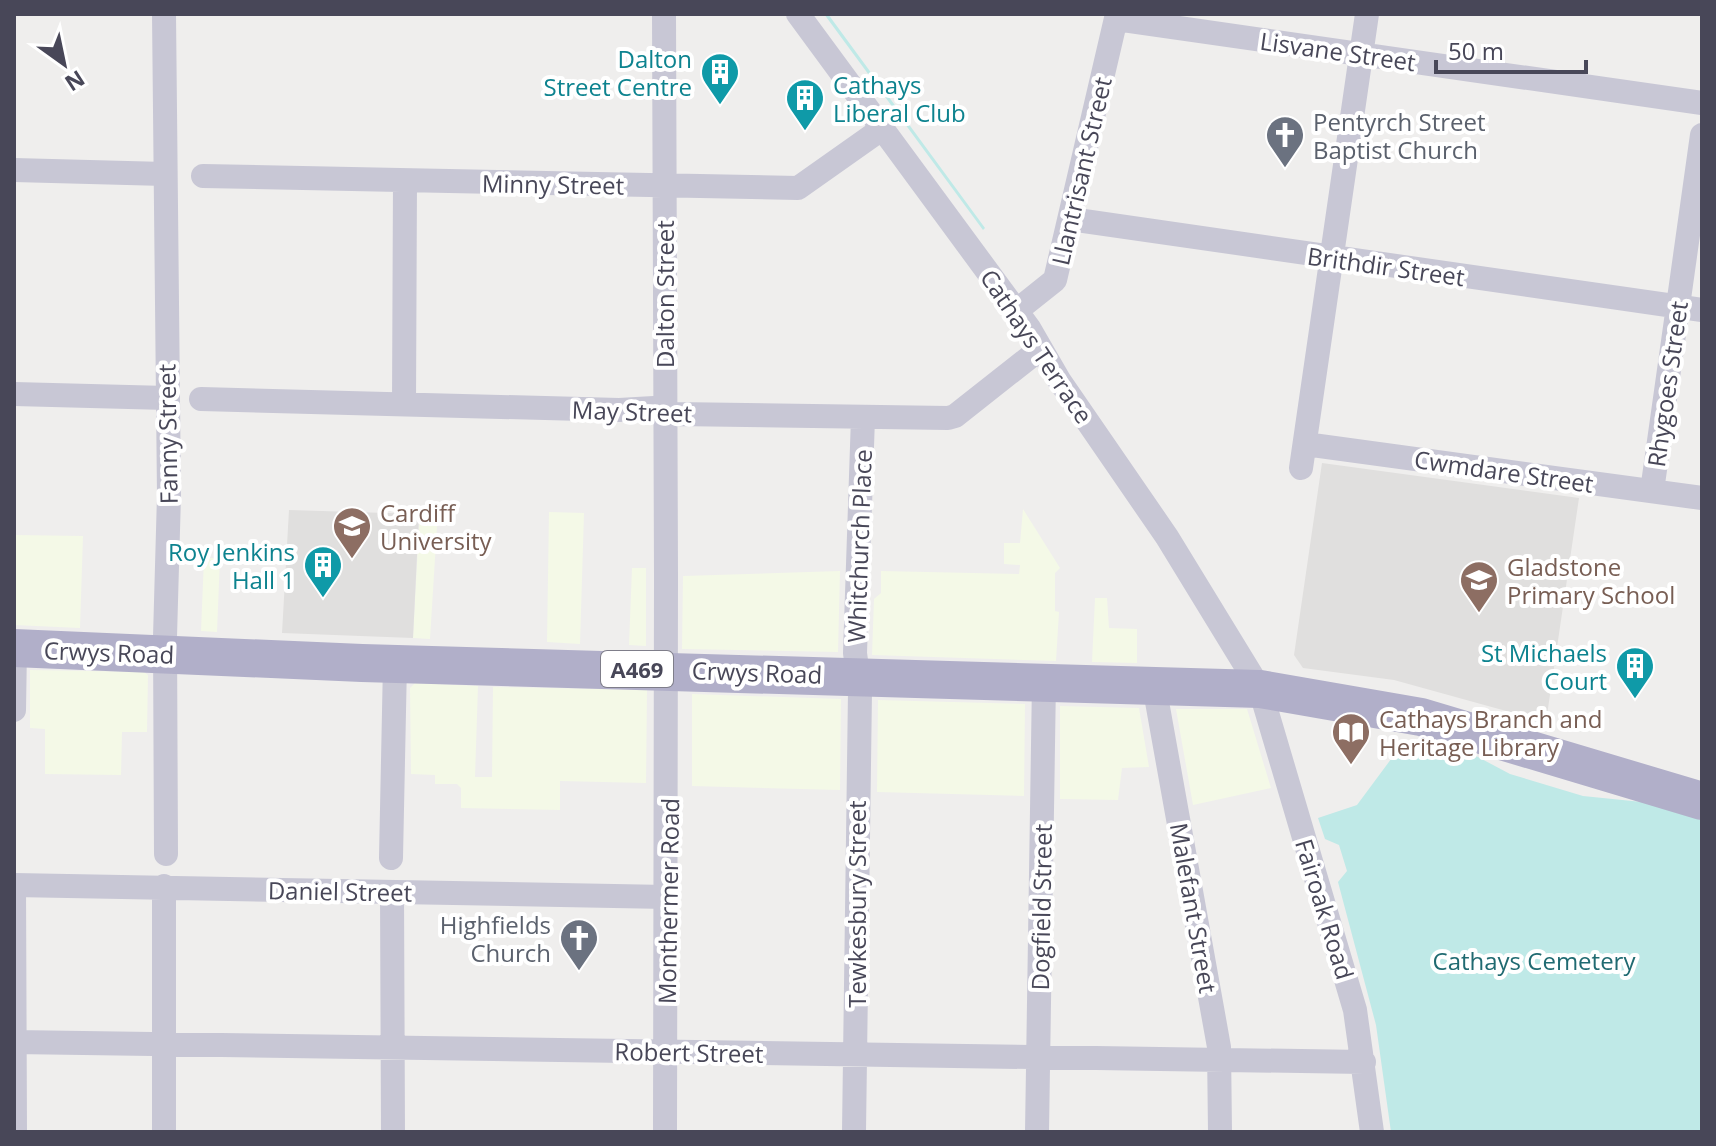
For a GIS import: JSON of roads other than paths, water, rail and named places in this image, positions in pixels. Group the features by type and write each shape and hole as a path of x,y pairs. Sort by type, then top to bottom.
{"main road":[{"name":"Crwys Road","path":"15,648 395,663 1260,689"},
{"name":"A469","path":"1260,689 1421,717 1702,801"}],"street":[{"name":"Fanny Street","path":"164,14 169,495 165,654 166,854"},
{"name":"Dalton Street","path":"664,14 667,669"},
{"name":"Cathays Terrace","path":"798,14 1016,311 1167,537 1260,689"},
{"path":"1332,258 1367,14"},
{"name":"Lisvane Street","path":"1116,16 1361,55 1702,103"},
{"name":"Llantrisant Street","path":"1016,311 1055,280 1116,16"},
{"name":"Minny Street","path":"203,176 798,188 883,128"},
{"name":"Rhygoes Street","path":"1652,491 1702,135"},
{"path":"14,170 165,174"},
{"path":"404,403 405,181"},
{"name":"Brithdir Street","path":"1070,219 1702,310"},
{"name":"Cwmdare Street","path":"1332,258 1303,456 1702,498"},
{"name":"May Street","path":"201,399 619,410 643,407 675,414 955,416 1040,349"},
{"path":"14,394 167,398"},
{"name":"Whitchurch Place","path":"857,675 863,417"},
{"path":"14,710 15,648"},
{"path":"391,858 395,663"},
{"name":"Monthermer Road","path":"665,1132 667,669"},
{"name":"Tewkesbury Street","path":"854,1132 857,675"},
{"name":"Dogfield Street","path":"1037,1132 1044,681"},
{"name":"Malefant Street","path":"1154,685 1220,1060 1220,1132"},
{"name":"Fairoak Road","path":"1260,689 1342,959 1364,1062 1372,1132"},
{"path":"14,885 15,1132"},
{"name":"Daniel Street","path":"14,885 667,897"},
{"path":"164,886 164,1132"},
{"path":"392,892 393,1132"},
{"name":"Robert Street","path":"14,1042 1364,1062"}],"place":[{"name":"Dalton Street Centre","path":"720,106"},
{"name":"Cathays Liberal Club","path":"805,132"},
{"name":"Pentyrch Street Baptist Church","path":"1285,169"},
{"name":"Cardiff University","path":"352,560"},
{"name":"Roy Jenkins Hall 1","path":"323,599"},
{"name":"Gladstone Primary School","path":"1479,614"},
{"name":"St Michaels Court","path":"1635,700"},
{"name":"Cathays Branch and Heritage Library","path":"1351,766"},
{"name":"Highfields Church","path":"579,972"}],"park label":[{"name":"Cathays Cemetery","path":"1534,960"}]}
